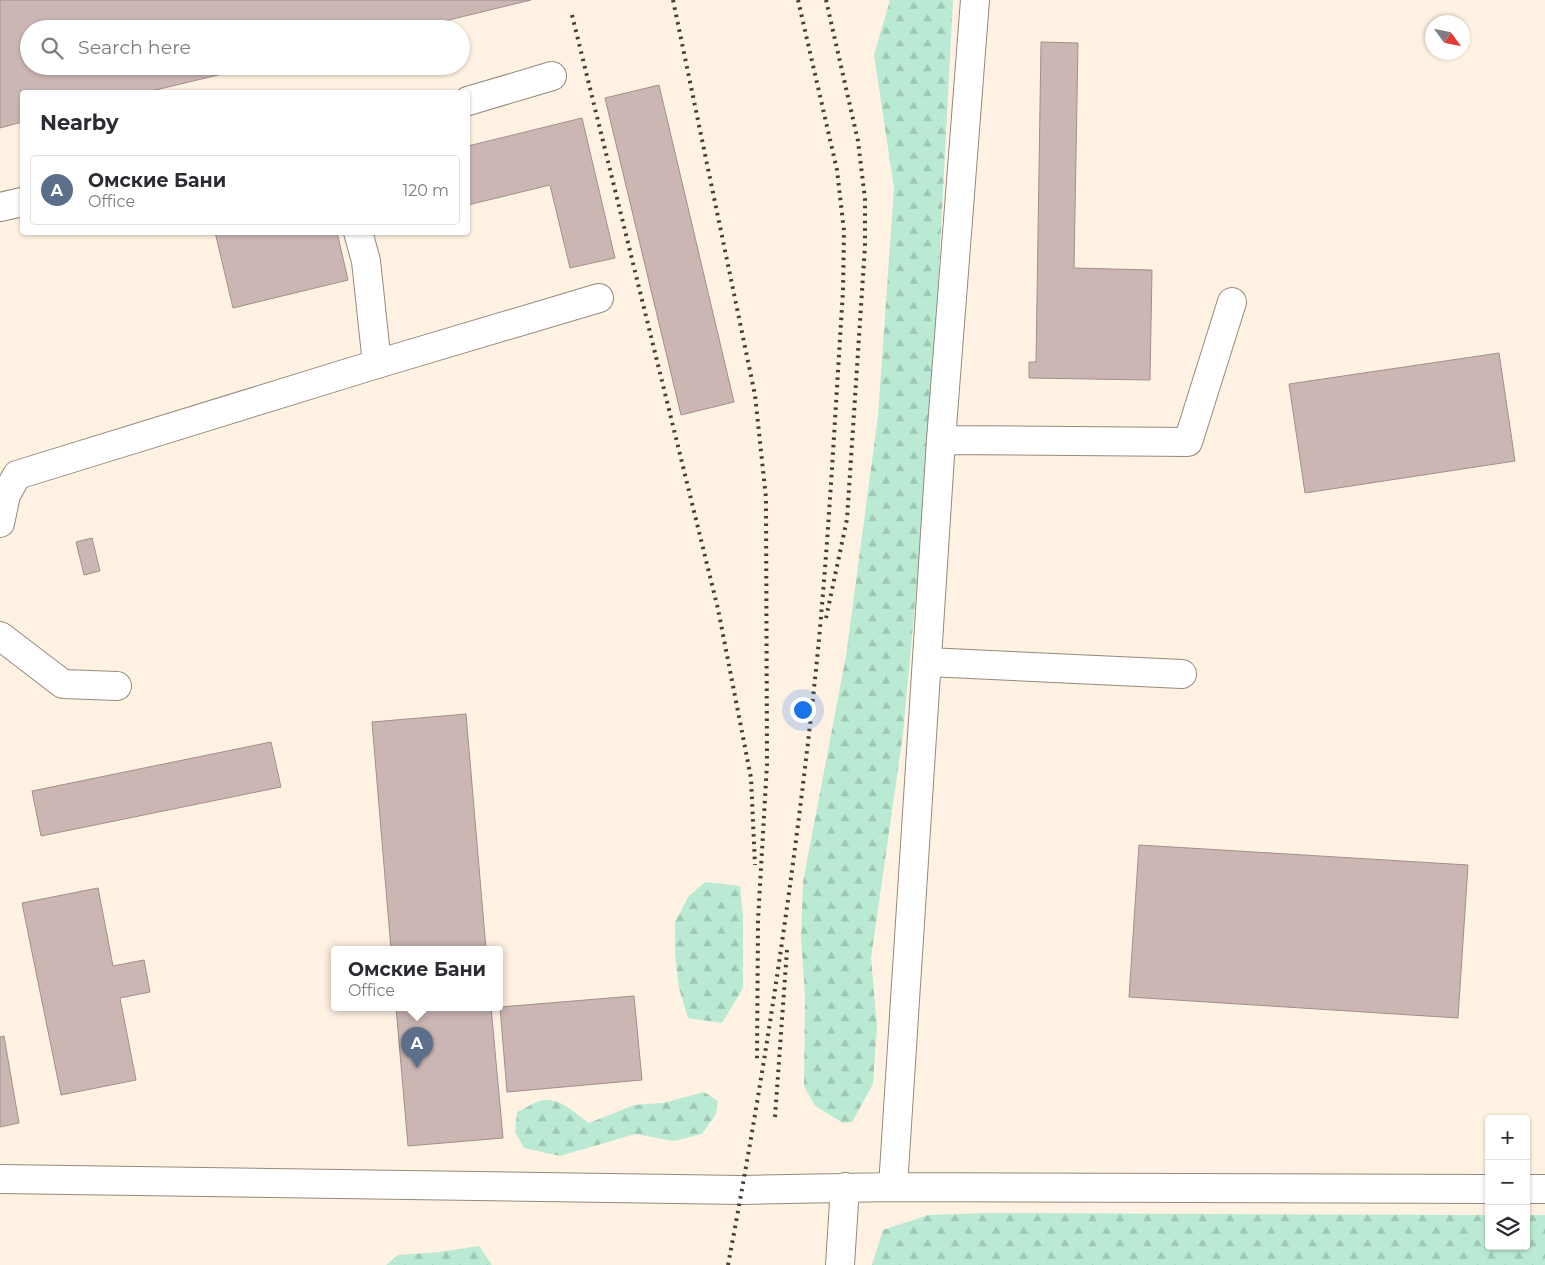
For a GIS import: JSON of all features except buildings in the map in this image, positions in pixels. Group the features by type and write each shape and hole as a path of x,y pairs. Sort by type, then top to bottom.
{"street":[{"path":"893,1187 941,440 975,0"},
{"path":"470,101 552,76"},
{"path":"0,207 20,202"},
{"path":"359,235 366,261 377,364"},
{"path":"0,523 6,495 17,475 599,298"},
{"path":"941,440 1188,442 1232,302"},
{"path":"0,636 62,684 117,686"},
{"path":"927,662 1182,674"},
{"path":"0,1179 742,1190 844,1187 1485,1189"},
{"path":"840,1265 844,1187"},
{"path":"1530,1189 1545,1189"}],"green space":[{"path":"890,0 953,0 930,440 903,734 871,958 877,1026 873,1084 852,1122 843,1123 815,1106 804,1086 805,996 801,938 803,882 846,656 878,416 894,188 874,55"},
{"path":"705,882 740,886 743,916 743,988 722,1023 688,1018 679,988 675,954 675,922 688,897"},
{"path":"704,1092 718,1101 716,1114 702,1134 674,1141 635,1134 560,1156 524,1148 515,1132 517,1112 543,1100 556,1101 568,1107 589,1123 634,1105 663,1103"},
{"path":"988,1213 1485,1215 1485,1250 1530,1250 1530,1215 1545,1215 1545,1265 872,1265 883,1230 928,1215"},
{"path":"479,1246 492,1265 386,1265 398,1255 439,1252"}],"railway":[{"path":"673,0 755,395 766,498 767,764 758,920 757,1061"},
{"path":"728,1265 755,1115 779,964 809,736 825,568 843,291 844,231 837,170 798,0"},
{"path":"826,0 858,141 865,199 865,246 847,519 826,618"},
{"path":"572,15 718,609 751,778 755,865"},
{"path":"775,1117 787,950"}],"place":[{"name":"Омские Бани","path":"417,1068"}]}
